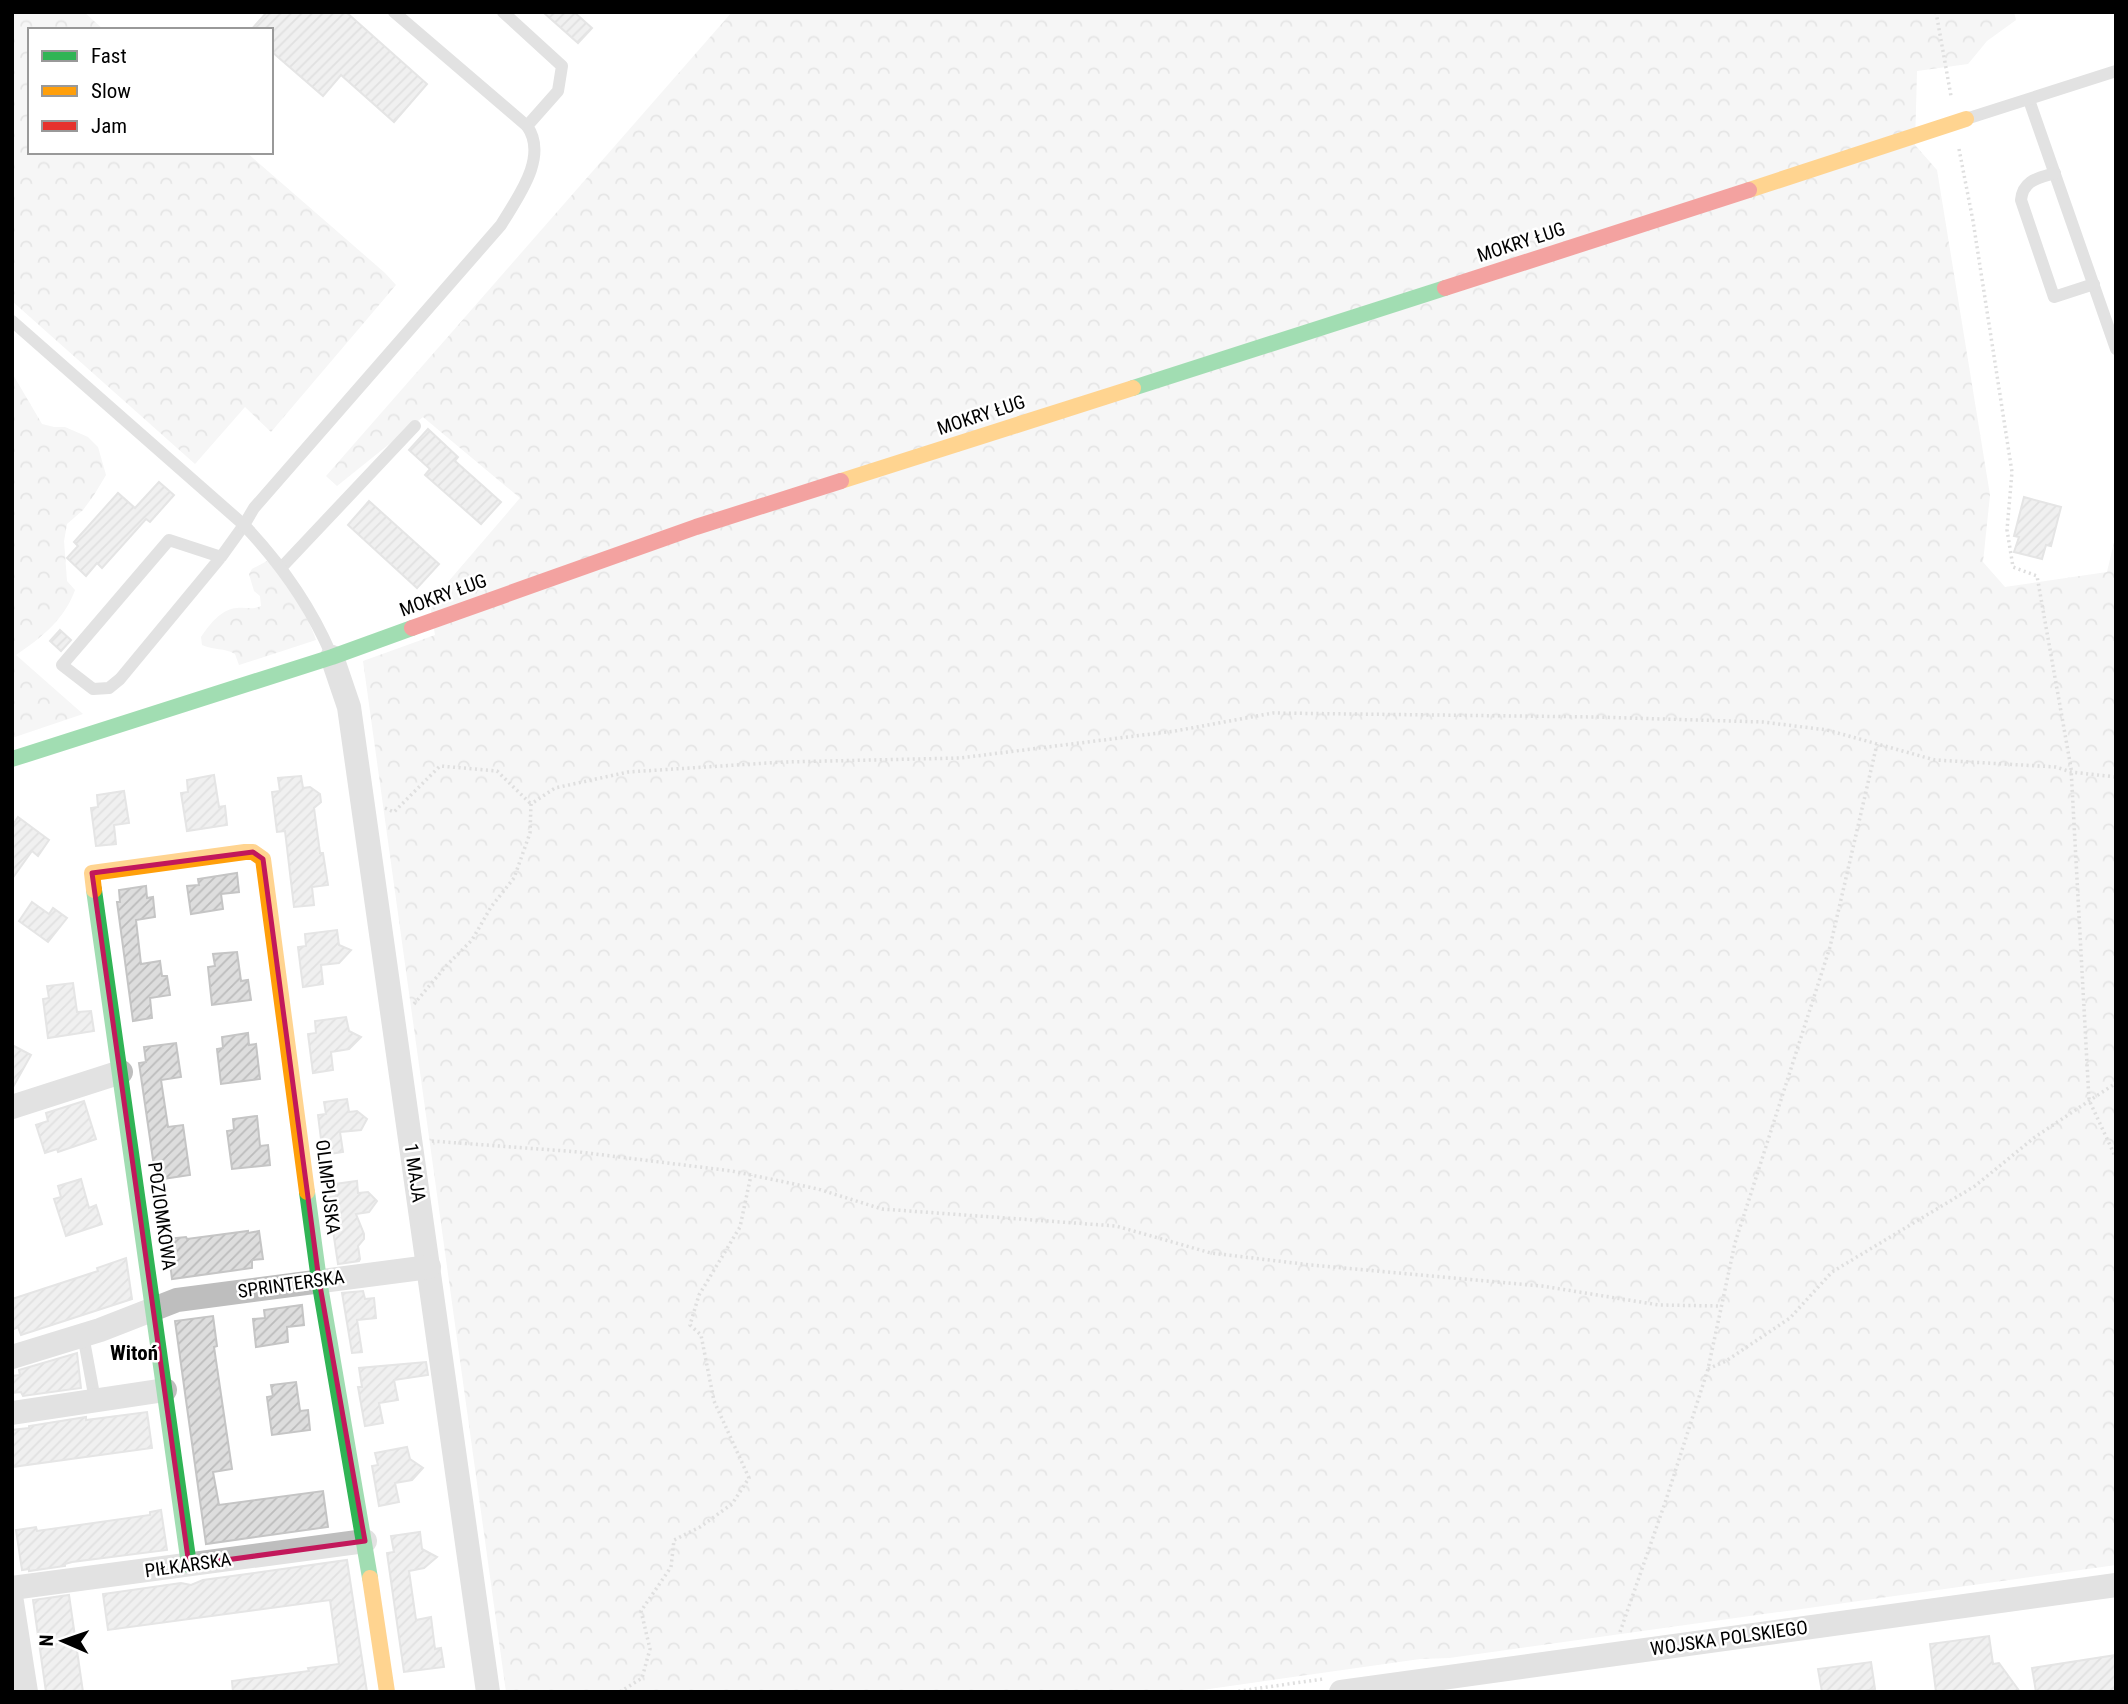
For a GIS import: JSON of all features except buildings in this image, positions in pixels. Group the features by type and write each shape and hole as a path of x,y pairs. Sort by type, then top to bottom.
{"street":[{"name":"MOKRY ŁUG","path":"12,759 332,657 696,527 1340,323 1960,121"},
{"name":"1 MAJA","path":"332,657 349,707 488,1692"},
{"name":"OLIMPIJSKA","path":"92,873 236,852 253,852 263,859 319,1280 365,1541 387,1692"},
{"name":"POZIOMKOWA","path":"92,873 189,1565"},
{"path":"12,1107 121,1072"},
{"name":"SPRINTERSKA","path":"12,1357 83,1335 177,1300 429,1267"},
{"path":"12,1413 165,1390"},
{"name":"PIŁKARSKA","path":"12,1588 365,1541"},
{"name":"WOJSKA POLSKIEGO","path":"1341,1692 1453,1684 2116,1585"},
{"path":"12,1602 26,1692"}],"lane":[{"path":"221,556 169,540 62,665 93,689 110,688 120,680 221,556 254,508 501,225 524,184 535,158 534,135 527,126 394,12"},
{"path":"503,12 562,66 558,90 527,126"},
{"path":"1960,121 2116,71"},
{"path":"2029,100 2116,349"},
{"path":"2055,173 2026,184 2021,200 2054,297 2094,284"},
{"path":"12,321 244,525 268,550 316,621 332,657"},
{"path":"281,568 415,426"},
{"path":"83,1335 105,1399"}],"path":[{"path":"1937,12 1960,121 2012,472 2007,530 2013,567 2037,576 2071,772 2089,1100 2116,1158"},
{"path":"531,804 555,788 628,772 783,762 960,758 1175,731 1273,713 1763,722 1827,730 1935,760 2056,766 2071,772 2116,777"},
{"path":"1619,1634 1708,1369 1735,1243 1830,947 1877,744"},
{"path":"361,795 394,812 440,766 498,771 531,804 530,833 514,878 491,907 472,940 411,1006"},
{"path":"1708,1369 1726,1361 1790,1318 1832,1272 1975,1186 2035,1137 2116,1083"},
{"path":"426,1141 579,1152 732,1171 818,1189 882,1209 1116,1226 1211,1253 1542,1286 1659,1305 1721,1306"},
{"path":"620,1692 642,1678 650,1649 641,1611 671,1567 674,1539 700,1527 732,1504 749,1478 714,1401 701,1335 690,1325 699,1295 740,1227 751,1175"}],"highlighted area":[{"path":"253,852 263,859 319,1280 365,1541 189,1565 92,873"}],"green space":[{"path":"12,12 84,12 102,28 28,28 28,154 248,154 396,285 271,432 245,407 195,464 12,301"},
{"path":"732,12 2014,12 2016,20 1987,41 1968,64 1917,71 1915,145 1937,170 1990,495 1983,562 2005,587 2107,572 2116,534 2116,1565 1188,1692 506,1692 363,661 435,635 430,603 520,498 423,417 337,486 326,476"},
{"path":"12,373 42,424 65,427 88,437 98,447 106,475 83,510 67,524 64,541 67,581 75,590 70,601 51,627 16,655 83,714 12,738"},
{"path":"267,561 288,585 316,640 239,665 235,654 202,645 201,637 226,611 261,606 260,596 254,591 249,574 252,569"}],"traffic: fast":[{"path":"1133,388 1445,288"},
{"path":"12,759 332,657 412,628"},
{"path":"94,890 189,1565"},
{"path":"307,1192 319,1280 370,1578"}],"traffic: slow":[{"path":"1749,190 1966,119"},
{"path":"841,481 1133,388"},
{"path":"94,890 92,873 245,852 253,852 263,859 307,1192"},
{"path":"370,1578 387,1692"}],"traffic: jam":[{"path":"1445,288 1749,190"},
{"path":"412,628 696,527 841,481"}],"district":[{"name":"Witoń","path":"134,1353"}]}
